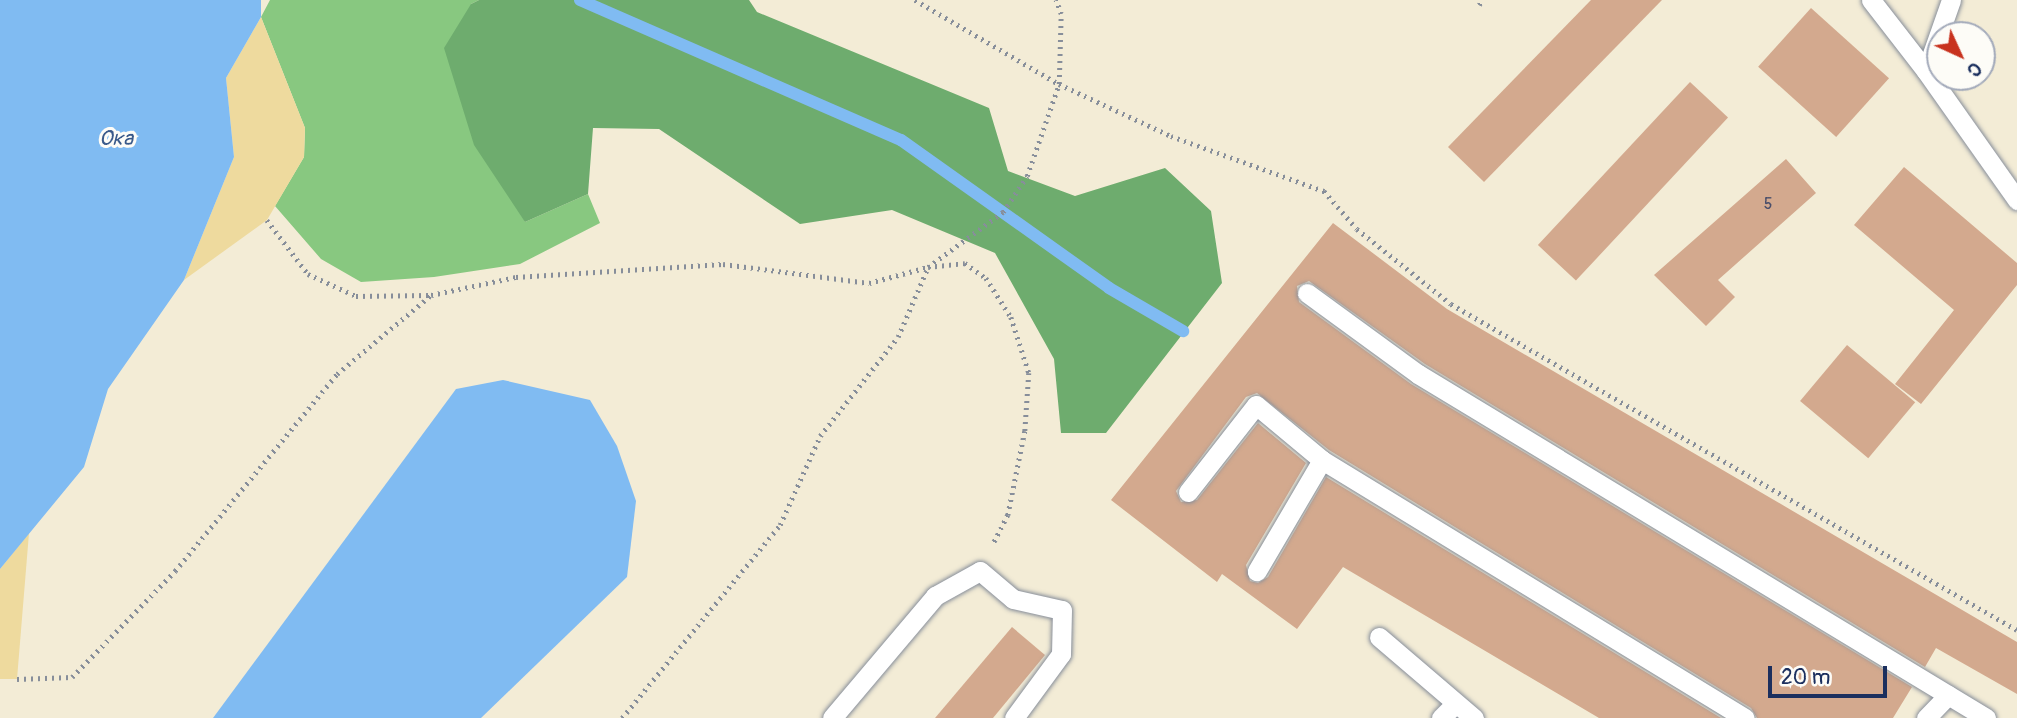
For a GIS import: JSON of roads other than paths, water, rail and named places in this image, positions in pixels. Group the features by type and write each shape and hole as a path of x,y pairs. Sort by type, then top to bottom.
{"lane":[{"path":"1871,0 1926,71"},
{"path":"1944,21 1951,0"},
{"path":"1941,91 2008,180 2017,200"},
{"path":"1307,293 1418,374 1986,718"},
{"path":"1188,492 1256,405 1322,460 1745,718"},
{"path":"1257,571 1322,460"},
{"path":"832,718 935,596 980,571 1013,598 1062,610 1061,654 1014,718"},
{"path":"1379,637 1448,711 1474,718"},
{"path":"1926,718 1948,695"}],"water":[{"name":"Ока","path":"0,0 261,0 261,17 226,78 234,157 184,280 108,389 84,467 0,569"},
{"path":"503,380 590,400 617,446 636,501 627,577 481,718 213,718 456,389"}],"waterway":[{"path":"580,0 901,140 1109,288 1183,331"}]}
